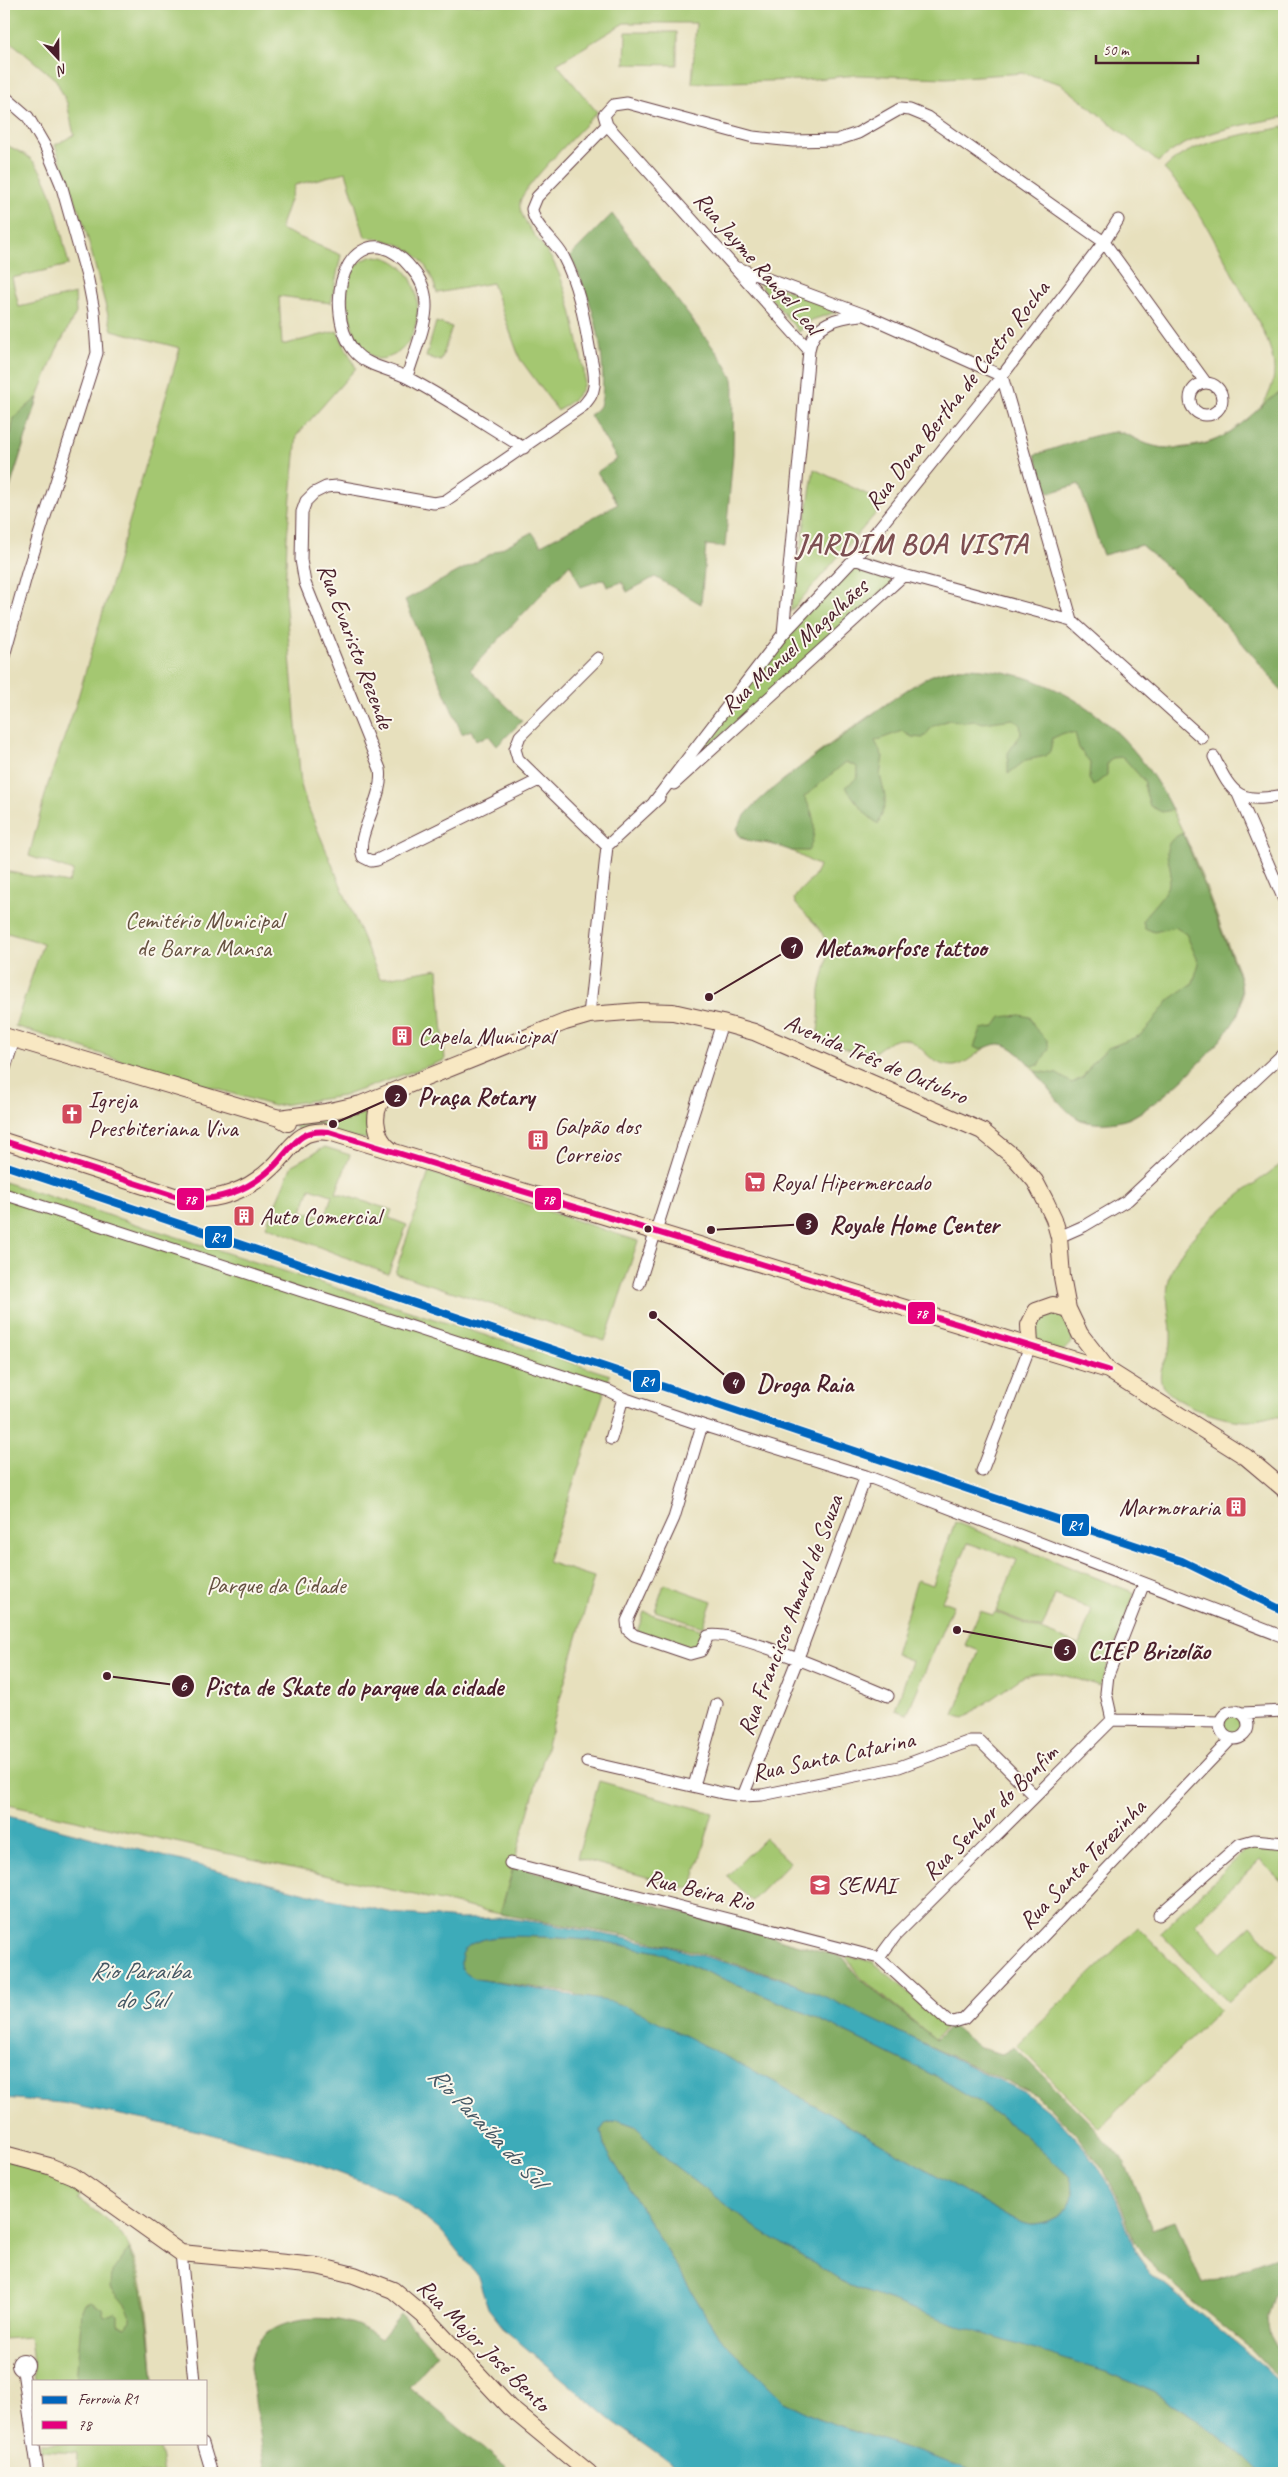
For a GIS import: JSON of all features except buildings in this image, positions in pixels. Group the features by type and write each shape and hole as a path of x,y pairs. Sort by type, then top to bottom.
{"main road":[{"name":"Avenida Três de Outubro","path":"279,1118 345,1108 393,1091 565,1022 589,1015 640,1011 673,1012 754,1032 982,1131 1015,1158 1034,1181 1054,1219 1059,1237 1062,1277 1068,1308 1080,1334 1108,1370 1246,1457 1284,1489"},
{"path":"9,1038 279,1118 293,1128 292,1144"},
{"path":"388,1150 380,1140 376,1114 380,1101 393,1091"},
{"path":"4,1141 181,1198 200,1200 222,1197 249,1185 274,1166 292,1144 307,1134 323,1131 1108,1370"},
{"path":"1030,1346 1029,1325 1036,1311 1053,1305 1068,1308"},
{"path":"1059,1356 1071,1350 1080,1334"},
{"path":"4,2154 49,2166 73,2176 181,2253"},
{"name":"Rua Major José Bento","path":"181,2253 317,2266 354,2275 393,2290 423,2315 509,2407 589,2473"}],"street":[{"path":"4,96 28,117 55,166 88,280 94,311 97,353 27,573 4,656"},
{"path":"608,125 604,115 608,108 618,103 627,103 753,137 777,141 837,140 858,133 900,110 910,110 927,117 1104,242 1206,383"},
{"name":"Rua Jayme Rangel Leal","path":"608,125 737,267 809,350 783,634"},
{"name":"Rua Evaristo Rezende","path":"539,780 378,860 371,861 363,857 361,844 381,788 380,769 305,583 301,560 303,508 311,496 321,489 337,486 439,503 453,497 583,406 593,392 594,380 582,307 574,281 563,256 535,217 532,205 537,197 608,125"},
{"name":"Rua Dona Bertha de Castro Rocha","path":"654,802 783,634 854,559 1002,376 1104,242 1118,220"},
{"path":"407,377 428,303 421,280 397,254 379,247 366,249 354,257 342,281 340,306 346,332 353,350 365,360 407,377 524,448"},
{"path":"737,267 865,315 1002,376 1072,621 1202,738"},
{"path":"809,350 813,334 820,327 844,318 865,315"},
{"path":"854,559 904,575"},
{"name":"Rua Manuel Magalhães","path":"607,846 904,575 1072,621"},
{"path":"589,1015 607,846 516,756 515,749 517,739 598,658"},
{"path":"1214,757 1226,780 1240,795 1284,900"},
{"path":"1240,795 1251,799 1284,795"},
{"path":"639,1284 722,1023"},
{"path":"4,1071 9,1038"},
{"path":"1059,1237 1084,1226 1128,1200 1280,1056 1284,1046"},
{"path":"4,1194 416,1327 608,1391 702,1425 866,1476 1284,1637"},
{"path":"982,1471 1030,1346"},
{"path":"611,1439 623,1398"},
{"path":"702,1425 674,1518 627,1621 628,1630 634,1635 690,1654 699,1653 708,1636 715,1634 798,1658 888,1696"},
{"name":"Rua Francisco Amaral de Souza","path":"743,1796 798,1658 866,1476"},
{"path":"1144,1583 1108,1674 1106,1693 1112,1720 1220,1722"},
{"path":"694,1786 717,1704"},
{"path":"1220,1722 1228,1712 1279,1711"},
{"path":"1248,1723 1279,1711"},
{"path":"1220,1722 1223,1735 1231,1739 1244,1736 1248,1723 1242,1713"},
{"name":"Rua Senhor do Bonfim","path":"879,1958 896,1935 1112,1720"},
{"name":"Rua Santa Terezinha","path":"879,1958 948,2021 954,2022 964,2019 1231,1739"},
{"name":"Rua Santa Catarina","path":"587,1762 743,1796 778,1792 899,1767 975,1741 984,1744 1035,1796"},
{"path":"1159,1915 1240,1844 1254,1840 1284,1843"},
{"name":"Rua Beira Rio","path":"510,1863 879,1958"},
{"path":"181,2253 194,2380"},
{"path":"23,2371 32,2432"},
{"path":"34,2444 38,2473"},
{"path":"203,2444 212,2473"}],"green space":[{"name":"Cemitério Municipal de Barra Mansa","path":"4,4 1284,4 1284,117 1218,131 1186,143 1158,162 1061,84 1024,73 946,78 857,75 804,80 692,83 696,23 624,23 557,64 597,112 531,183 520,202 520,209 527,224 553,261 564,287 584,371 583,385 578,395 558,411 520,359 492,283 437,293 427,268 412,252 392,242 365,237 346,172 295,185 280,229 341,255 331,303 279,296 282,345 337,331 356,368 297,435 287,538 285,596 301,785 306,802 380,979 438,969 445,1060 343,1096 274,1106 116,1059 15,1026 43,943 4,932 4,871 68,883 73,871 29,856 48,784 76,704 180,348 112,330 84,224 55,145 74,135 67,103 56,80 4,36"},
{"path":"626,32 677,32 677,65 625,64"},
{"path":"1284,127 1284,694 1217,615 1141,545 1103,555 1079,484 1049,493 1035,455 1113,432 1122,433 1146,444 1161,448 1199,445 1230,433 1252,417 1261,406 1273,383 1273,360 1267,339 1207,227 1187,196 1164,169 1189,151 1204,145 1237,136"},
{"path":"4,143 31,159 46,181 56,209 69,265 12,278 19,307 75,294 76,313 56,351 41,389 4,507"},
{"path":"612,214 724,362 733,379 733,454 725,547 706,545 701,604 655,577 627,592 622,582 607,587 604,579 581,587 570,564 470,670 522,721 497,746 489,736 476,740 471,730 462,734 405,600 532,532 541,545 618,504 597,472 617,459 590,415 600,406 602,398 603,379 600,343 591,307 570,256"},
{"path":"375,256 394,261 407,273 415,290 418,309 415,327 407,343 395,355 377,359 364,349 355,333 348,307 347,293 349,280 354,269 363,261"},
{"path":"753,276 839,311 812,320 799,332"},
{"path":"436,322 452,327 441,361 426,357"},
{"path":"1284,389 1284,694 1217,615 1141,545 1103,555 1079,484 1049,493 1035,455 1086,438 1115,432 1123,433 1147,444 1162,448 1187,448 1204,444 1222,437 1231,431"},
{"path":"38,397 4,507 4,445 11,434 14,418"},
{"path":"814,469 885,503 790,612"},
{"path":"854,559 904,575 693,760 779,640"},
{"path":"959,668 998,672 1037,683 1080,703 1115,730 1143,763 1167,800 1187,841 1237,968 1242,988 1240,1008 1222,1037 1192,1071 1174,1087 1157,1101 1128,1119 1097,1123 1077,1118 1057,1099 1018,1053 1008,1046 1001,1044 987,1047 968,1060 954,1066 942,1064 932,1059 909,1040 899,1039 886,1044 869,1057 817,1038 820,991 827,957 826,943 818,927 796,904 794,899 815,875 819,866 784,847 743,839 737,832 744,818 763,798 822,750 912,687 936,674"},
{"path":"959,668 994,670 1027,678 1058,690 1086,707 1112,728 1135,752 1155,780 1172,810 1162,812 1150,806 1144,786 1145,782 1123,757 1112,758 1107,764 1107,775 1093,786 1089,779 1090,763 1079,748 1075,733 1064,733 1053,738 1050,751 1046,756 1026,760 1008,774 1008,753 1021,734 1020,724 1013,719 983,723 949,720 933,726 923,738 912,737 902,731 875,741 883,757 880,775 885,796 885,805 878,824 866,814 845,787 854,781 858,773 856,766 846,762 804,797 811,810 814,823 813,837 808,851 792,851 769,843 750,841 740,837 737,829 743,818 784,780 907,690 933,675"},
{"path":"1183,833 1240,979 1241,998 1239,1011 1218,1043 1204,1058 1171,1089 1140,1113 1122,1121 1110,1123 1087,1122 1068,1112 1035,1071 1057,1074 1072,1083 1083,1077 1093,1062 1108,1048 1139,1036 1146,1030 1169,1000 1193,983 1199,963 1186,934 1175,927 1154,932 1145,928 1143,922 1145,916 1163,895 1170,880 1171,874 1167,855 1169,843"},
{"path":"1020,1015 1030,1017 1035,1028 1047,1040 1049,1048 1039,1065 1031,1066 1016,1051 1002,1044 980,1049 974,1047 981,1029 994,1027 1001,1017"},
{"path":"367,1110 370,1114 372,1136 368,1139 298,1131 294,1123"},
{"path":"325,1147 350,1155 336,1193 392,1210 389,1218 407,1225 388,1274 266,1226 292,1165","holes":["310,1188 332,1195 325,1218 302,1211"]},
{"path":"1284,1162 1284,1418 1271,1417 1249,1421 1227,1419 1191,1406 1163,1387 1160,1375 1171,1341 1167,1298 1168,1284 1174,1266 1184,1248 1198,1231 1233,1200"},
{"path":"429,1172 638,1241 605,1341 395,1273"},
{"name":"Parque da Cidade","path":"4,1182 610,1375 547,1562 594,1577 500,1914 4,1804"},
{"path":"1060,1309 1073,1338 1063,1351 1040,1345 1032,1332 1035,1319"},
{"path":"955,1522 1135,1593 1100,1686 1053,1673 1034,1674 1024,1676 964,1718 954,1715 979,1651 965,1645 980,1611 993,1615 995,1612 1079,1645 1092,1609 1055,1595 1042,1629 996,1611 1017,1560 968,1543 942,1601 953,1605 907,1714 895,1710 912,1661 895,1654 917,1580 933,1585"},
{"path":"664,1584 712,1601 703,1627 655,1611"},
{"path":"644,1612 703,1630 697,1651 637,1632"},
{"path":"1234,1713 1243,1716 1246,1725 1243,1734 1234,1737 1225,1734 1222,1725 1225,1716"},
{"path":"599,1781 713,1813 691,1889 577,1858"},
{"path":"765,1838 790,1862 752,1901 727,1876"},
{"path":"1252,1844 1284,1847 1284,1884 1260,1860 1195,1924 1222,1952 1251,1925 1279,1954 1228,2003 1160,1933"},
{"path":"514,1866 843,1957 858,1977 936,2040 951,2025 980,2048 1002,2054 1014,2047 1090,2123 1125,2163 1152,2229 1175,2221 1202,2284 1284,2254 1284,2287 1274,2296 1267,2321 1270,2335 1284,2360 1284,2384 1252,2350 1172,2284 1145,2258 1134,2242 1119,2200 1104,2171 1075,2133 1036,2095 777,1976 688,1950 632,1937 500,1914"},
{"path":"1138,1927 1220,2010 1099,2128 1017,2045"},
{"path":"497,1937 546,1937 601,1941 658,1952 806,2013 941,2079 981,2103 1022,2133 1069,2176 1073,2194 1071,2202 1067,2209 1054,2219 1032,2224 1019,2221 769,2079 573,1993 476,1979 462,1969 461,1959 465,1950 473,1943"},
{"path":"845,1955 873,1962 948,2025 935,2039 859,1976"},
{"path":"618,2120 635,2126 666,2159 752,2225 850,2286 1106,2372 1154,2392 1195,2418 1245,2458 1260,2473 980,2473 820,2419 785,2402 719,2337 604,2146 601,2130 605,2124"},
{"path":"4,2159 53,2174 83,2191 78,2199 106,2219 120,2233 138,2266 143,2285 147,2304 154,2380 35,2380 30,2337 4,2339"},
{"path":"129,2249 144,2297 154,2380 76,2380 82,2310 85,2303 91,2301 102,2308 104,2317 114,2313 118,2315 118,2325 126,2327 129,2322 129,2311 111,2287 112,2272"},
{"path":"401,2314 438,2354 409,2387 514,2473 340,2473 328,2470 314,2473 266,2473 250,2367 253,2351 261,2338 287,2322 320,2318 355,2324 381,2339"},
{"path":"41,2444 159,2444 164,2473 77,2473 78,2453 41,2451"}],"water":[{"name":"Rio Paraiba do Sul","path":"4,1815 314,1895 393,1913 459,1919 506,1918 543,1923 667,1946 777,1977 830,1999 1024,2092 1058,2119 1086,2150 1106,2179 1117,2200 1136,2253 1150,2273 1267,2369 1284,2389 1284,2473 1260,2473 1245,2458 1195,2418 1154,2392 1106,2372 977,2332 850,2286 752,2225 666,2159 635,2126 618,2120 605,2124 601,2130 604,2146 719,2337 785,2402 820,2419 980,2473 685,2473 611,2420 506,2331 488,2308 478,2277 443,2233 393,2193 296,2157 199,2131 62,2103 4,2098","holes":["524,1936 601,1941 658,1952 806,2013 941,2079 981,2103 1022,2133 1069,2176 1073,2194 1071,2202 1067,2209 1054,2219 1032,2224 1019,2221 769,2079 643,2014 613,2002 476,1979 467,1974 461,1966 461,1959 465,1950 473,1943 484,1939"]}],"rail line":[{"name":"R1","path":"4,1165 1182,1561 1284,1611"}],"transit line":[{"name":"78","path":"4,1141 181,1198 207,1199 231,1193 253,1183 273,1167 296,1141 309,1133 329,1132 1108,1370"}],"place":[{"name":"Metamorfose tattoo","path":"709,997"},
{"name":"Capela Municipal","path":"402,1036"},
{"name":"Igreja Presbiteriana Viva","path":"72,1114"},
{"name":"Praça Rotary","path":"333,1124"},
{"name":"Galpão dos Correios","path":"538,1140"},
{"name":"Royal Hipermercado","path":"755,1182"},
{"name":"Auto Comercial","path":"244,1216"},
{"name":"Royale Home Center","path":"711,1230"},
{"name":"Droga Raia","path":"653,1315"},
{"name":"Marmoraria","path":"1236,1507"},
{"name":"CIEP Brizolão","path":"957,1630"},
{"name":"Pista de Skate do parque da cidade","path":"107,1676"},
{"name":"SENAI","path":"820,1885"}],"district":[{"name":"JARDIM BOA VISTA","path":"912,543"}],"water label":[{"name":"Rio Paraíba do Sul","path":"487,2127"}]}
